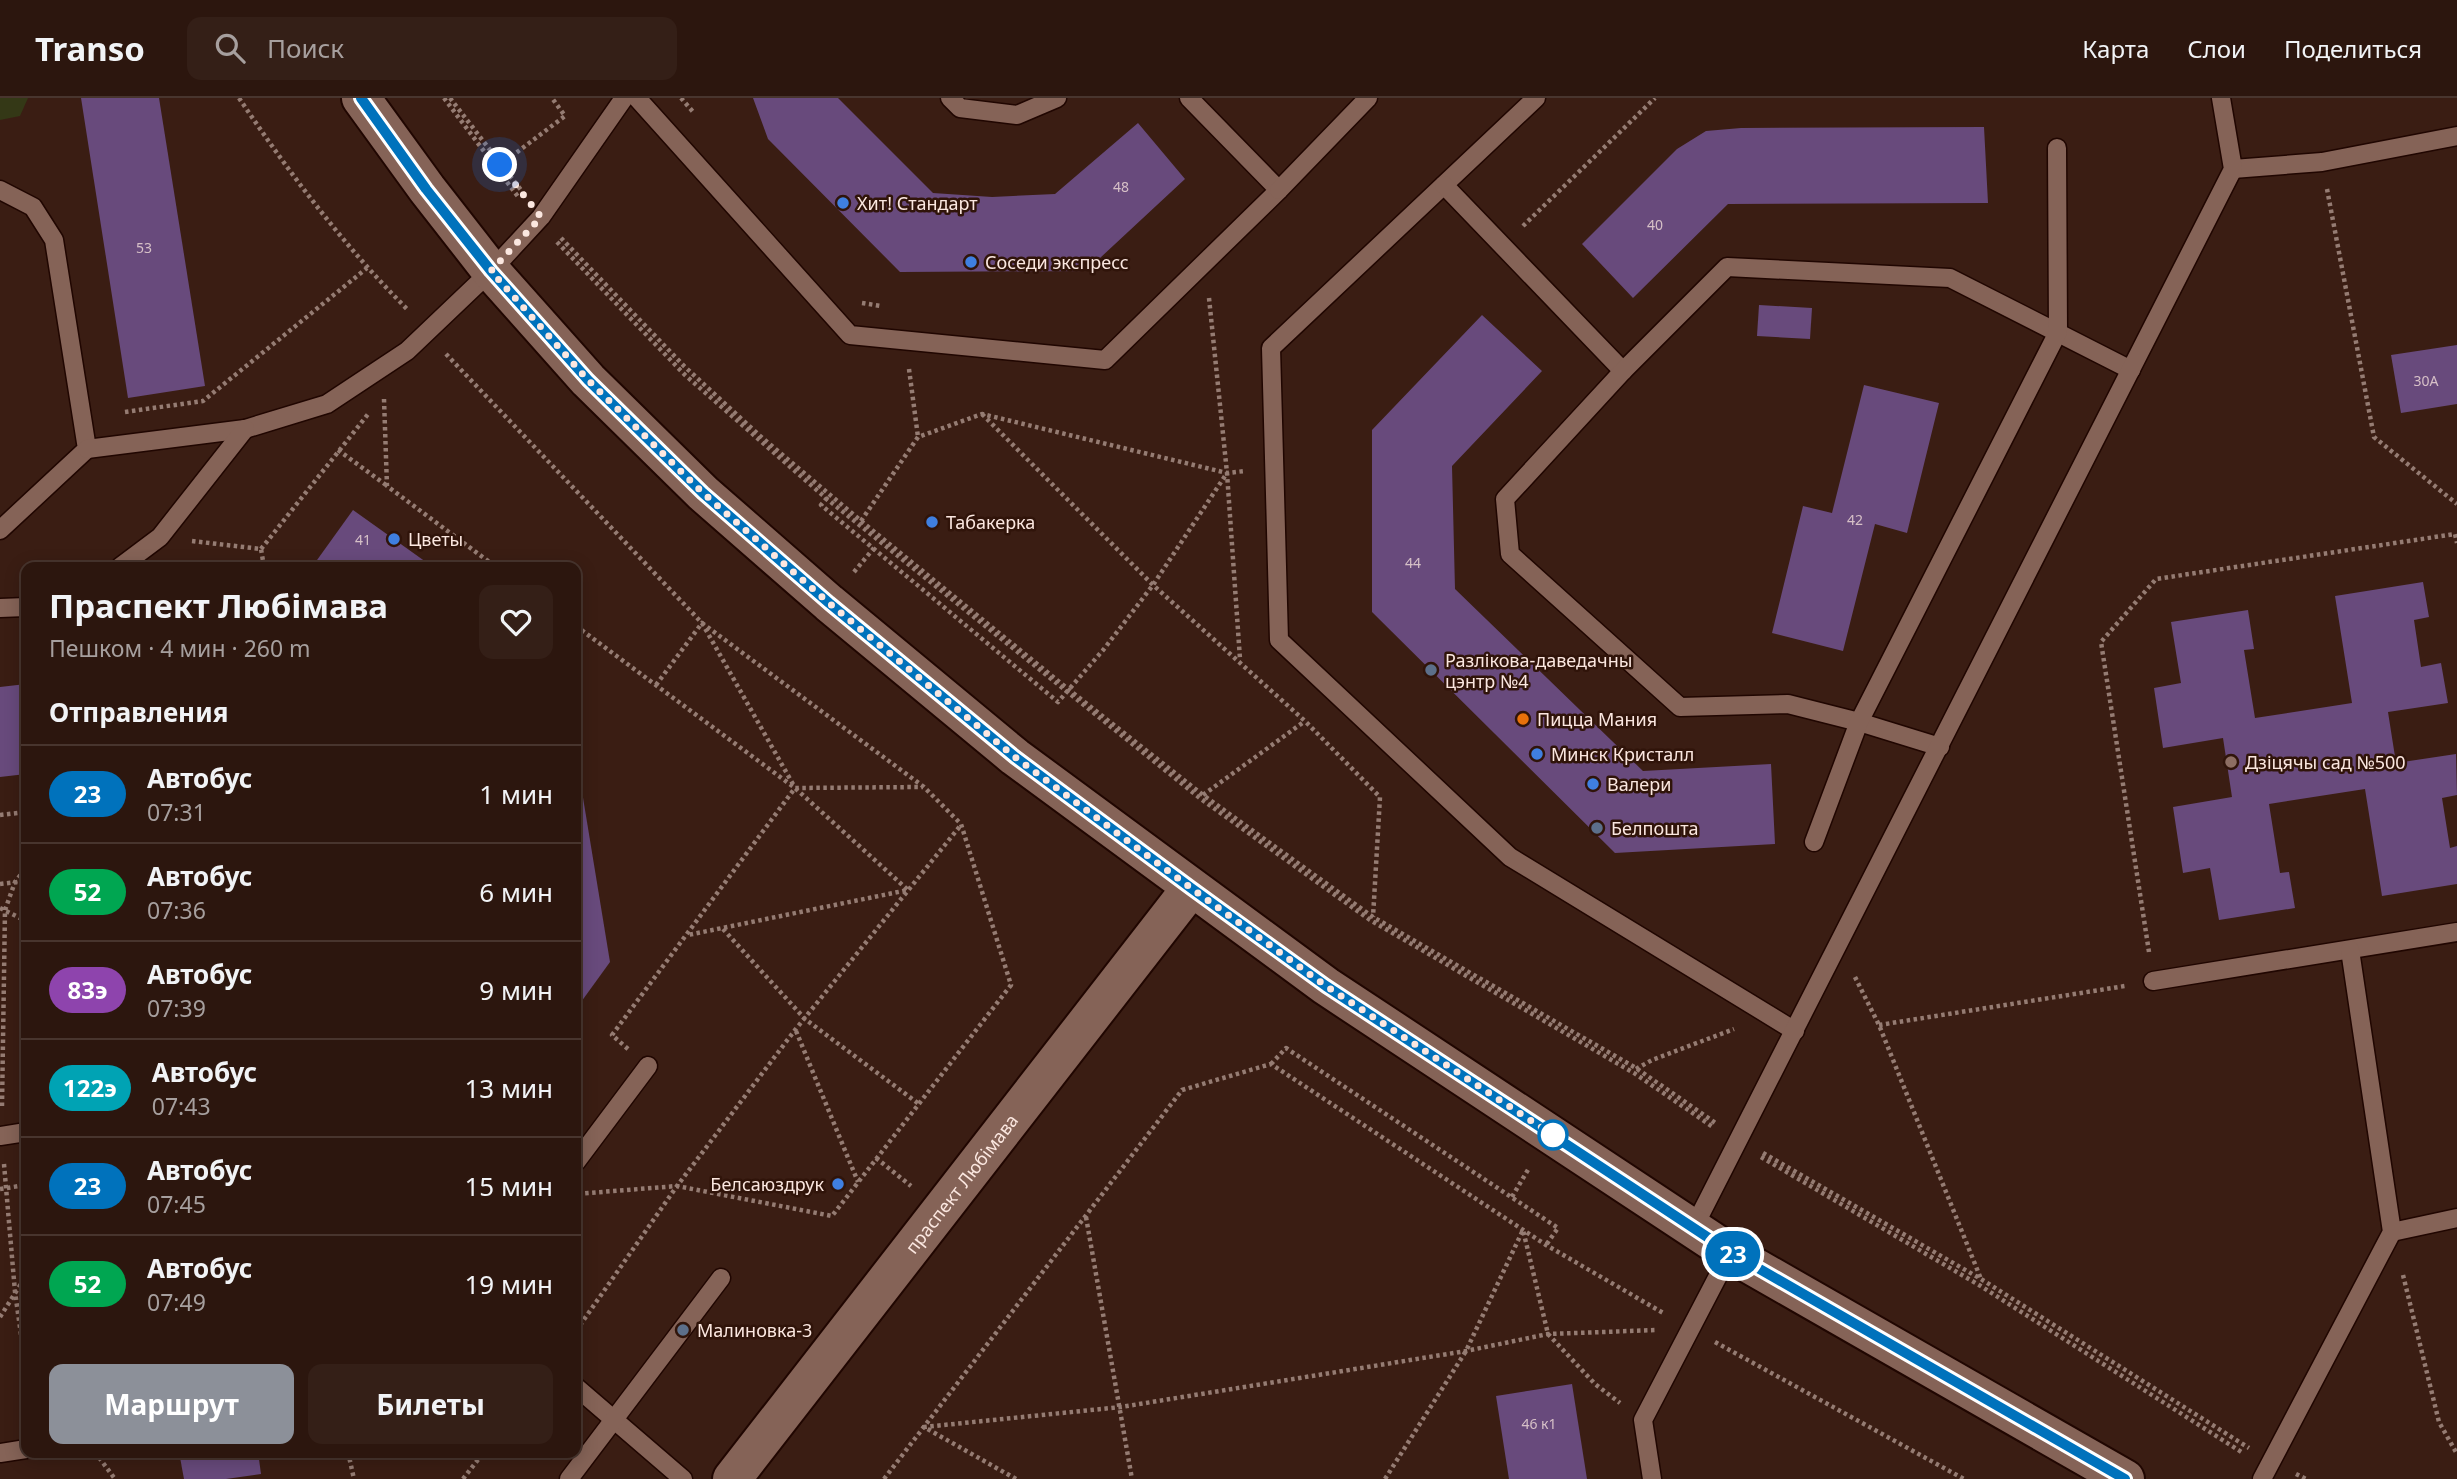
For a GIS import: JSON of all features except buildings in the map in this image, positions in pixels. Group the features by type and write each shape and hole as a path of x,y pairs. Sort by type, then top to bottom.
{"main road":[{"path":"361,98 426,189 491,271 588,380 703,493 829,603 1015,757 1326,986 1730,1252 2124,1479"},
{"name":"праспект Любімава","path":"732,1479 1191,888"}],"lane":[{"path":"0,530 88,449 245,429 327,404 407,351 491,271 539,219 624,98"},
{"path":"637,98 850,335 1105,360 1279,190 1368,98"},
{"path":"950,98 960,108 1017,116 1057,98"},
{"path":"1189,98 1279,190"},
{"path":"1536,98 1271,348 1279,640 1510,857 1795,1031"},
{"path":"1694,1227 2233,169 2221,98"},
{"path":"2233,169 2322,162 2457,136"},
{"path":"1814,842 1859,722 2058,332 2057,148"},
{"path":"1444,185 1623,371"},
{"path":"0,190 33,206 54,240 88,449"},
{"path":"1940,747 1788,704 1680,707 1510,554 1505,499 1623,371 1727,267 1950,278 2132,370"},
{"path":"127,562 160,537 245,429"},
{"path":"0,608 21,607"},
{"path":"2153,981 2457,932"},
{"path":"2268,1470 2392,1232 2350,950"},
{"path":"581,1155 648,1066"},
{"path":"0,1136 21,1133"},
{"path":"2392,1232 2457,1218"},
{"path":"1652,1479 1643,1420 1730,1252"},
{"path":"569,1479 721,1278"},
{"path":"581,1391 683,1479"},
{"path":"0,1453 21,1450"}],"path":[{"path":"239,98 289,173 367,268 702,623 924,787 961,824 1011,985 832,1216 677,1186 581,1194"},
{"path":"444,98 539,219 685,375 828,497 1201,799 1370,920 1635,1071"},
{"path":"450,98 539,219"},
{"path":"500,165 565,116 552,98"},
{"path":"681,98 699,118"},
{"path":"1503,246 1655,98"},
{"path":"2322,162 2374,437 2457,504"},
{"path":"1205,262 1227,473 1240,660"},
{"path":"82,418 203,401 367,268"},
{"path":"859,302 892,307"},
{"path":"263,562 261,549 384,396 387,486"},
{"path":"859,522 918,437 982,414 1227,473 1274,469"},
{"path":"982,414 1153,584 1305,720 1380,797 1373,916"},
{"path":"338,450 489,562"},
{"path":"828,497 821,505 1058,702 1104,649 1153,584 1227,473"},
{"path":"1880,1025 2153,981 2101,642 2156,579 2455,534 2457,543"},
{"path":"160,537 261,549"},
{"path":"656,685 702,623"},
{"path":"702,623 795,788"},
{"path":"581,630 795,788 908,890"},
{"path":"1067,691 1203,795 1373,916 1635,1071 1739,1141 1980,1282 2268,1470 2306,1479"},
{"path":"1203,795 1305,720"},
{"path":"795,788 924,787"},
{"path":"648,1066 612,1035 795,788"},
{"path":"0,815 21,813"},
{"path":"581,1324 677,1186 795,1030 961,824"},
{"path":"0,884 21,882"},
{"path":"688,935 908,890"},
{"path":"0,908 21,918"},
{"path":"723,928 805,1019 919,1104"},
{"path":"1839,945 1880,1025 1980,1282"},
{"path":"1635,1071 1652,1060 1771,1016"},
{"path":"795,1030 858,1182"},
{"path":"884,1479 1182,1090 1271,1064 1286,1048 1558,1228 1546,1245"},
{"path":"1271,1064 1546,1245 1964,1479"},
{"path":"0,1189 21,1186"},
{"path":"1086,1216 1132,1479"},
{"path":"1523,1230 1548,1334 1595,1384 1643,1420"},
{"path":"1385,1479 1466,1350 1523,1230"},
{"path":"2392,1232 2440,1422 2457,1454"},
{"path":"0,1317 21,1284"},
{"path":"924,1427 1121,1407 1548,1334 1692,1329"},
{"path":"924,1427 1016,1479"},
{"path":"99,1458 115,1479"},
{"path":"349,1458 354,1479"},
{"path":"463,1479 479,1458"}],"green space":[{"path":"0,98 28,98 20,116 0,120"}],"bus line":[{"name":"23","path":"361,98 426,189 491,271 588,380 703,493 829,603 1015,757 1326,986 1730,1252 2125,1479"}],"place":[{"name":"Хит! Стандарт","path":"843,203"},
{"name":"Соседи экспресс","path":"971,262"},
{"name":"Табакерка","path":"932,522"},
{"name":"Цветы","path":"394,539"},
{"name":"Разлікова-даведачны цэнтр №4","path":"1431,670"},
{"name":"Пицца Мания","path":"1523,719"},
{"name":"Минск Кристалл","path":"1537,754"},
{"name":"Дзіцячы сад №500","path":"2231,762"},
{"name":"Валери","path":"1593,784"},
{"name":"Белпошта","path":"1597,828"},
{"name":"Белсаюздрук","path":"838,1184"},
{"name":"Малиновка-3","path":"683,1330"}],"route":[{"path":"500,165 541,217 491,271 588,380 703,493 829,603 1015,757 1326,986 1553,1135"}]}
